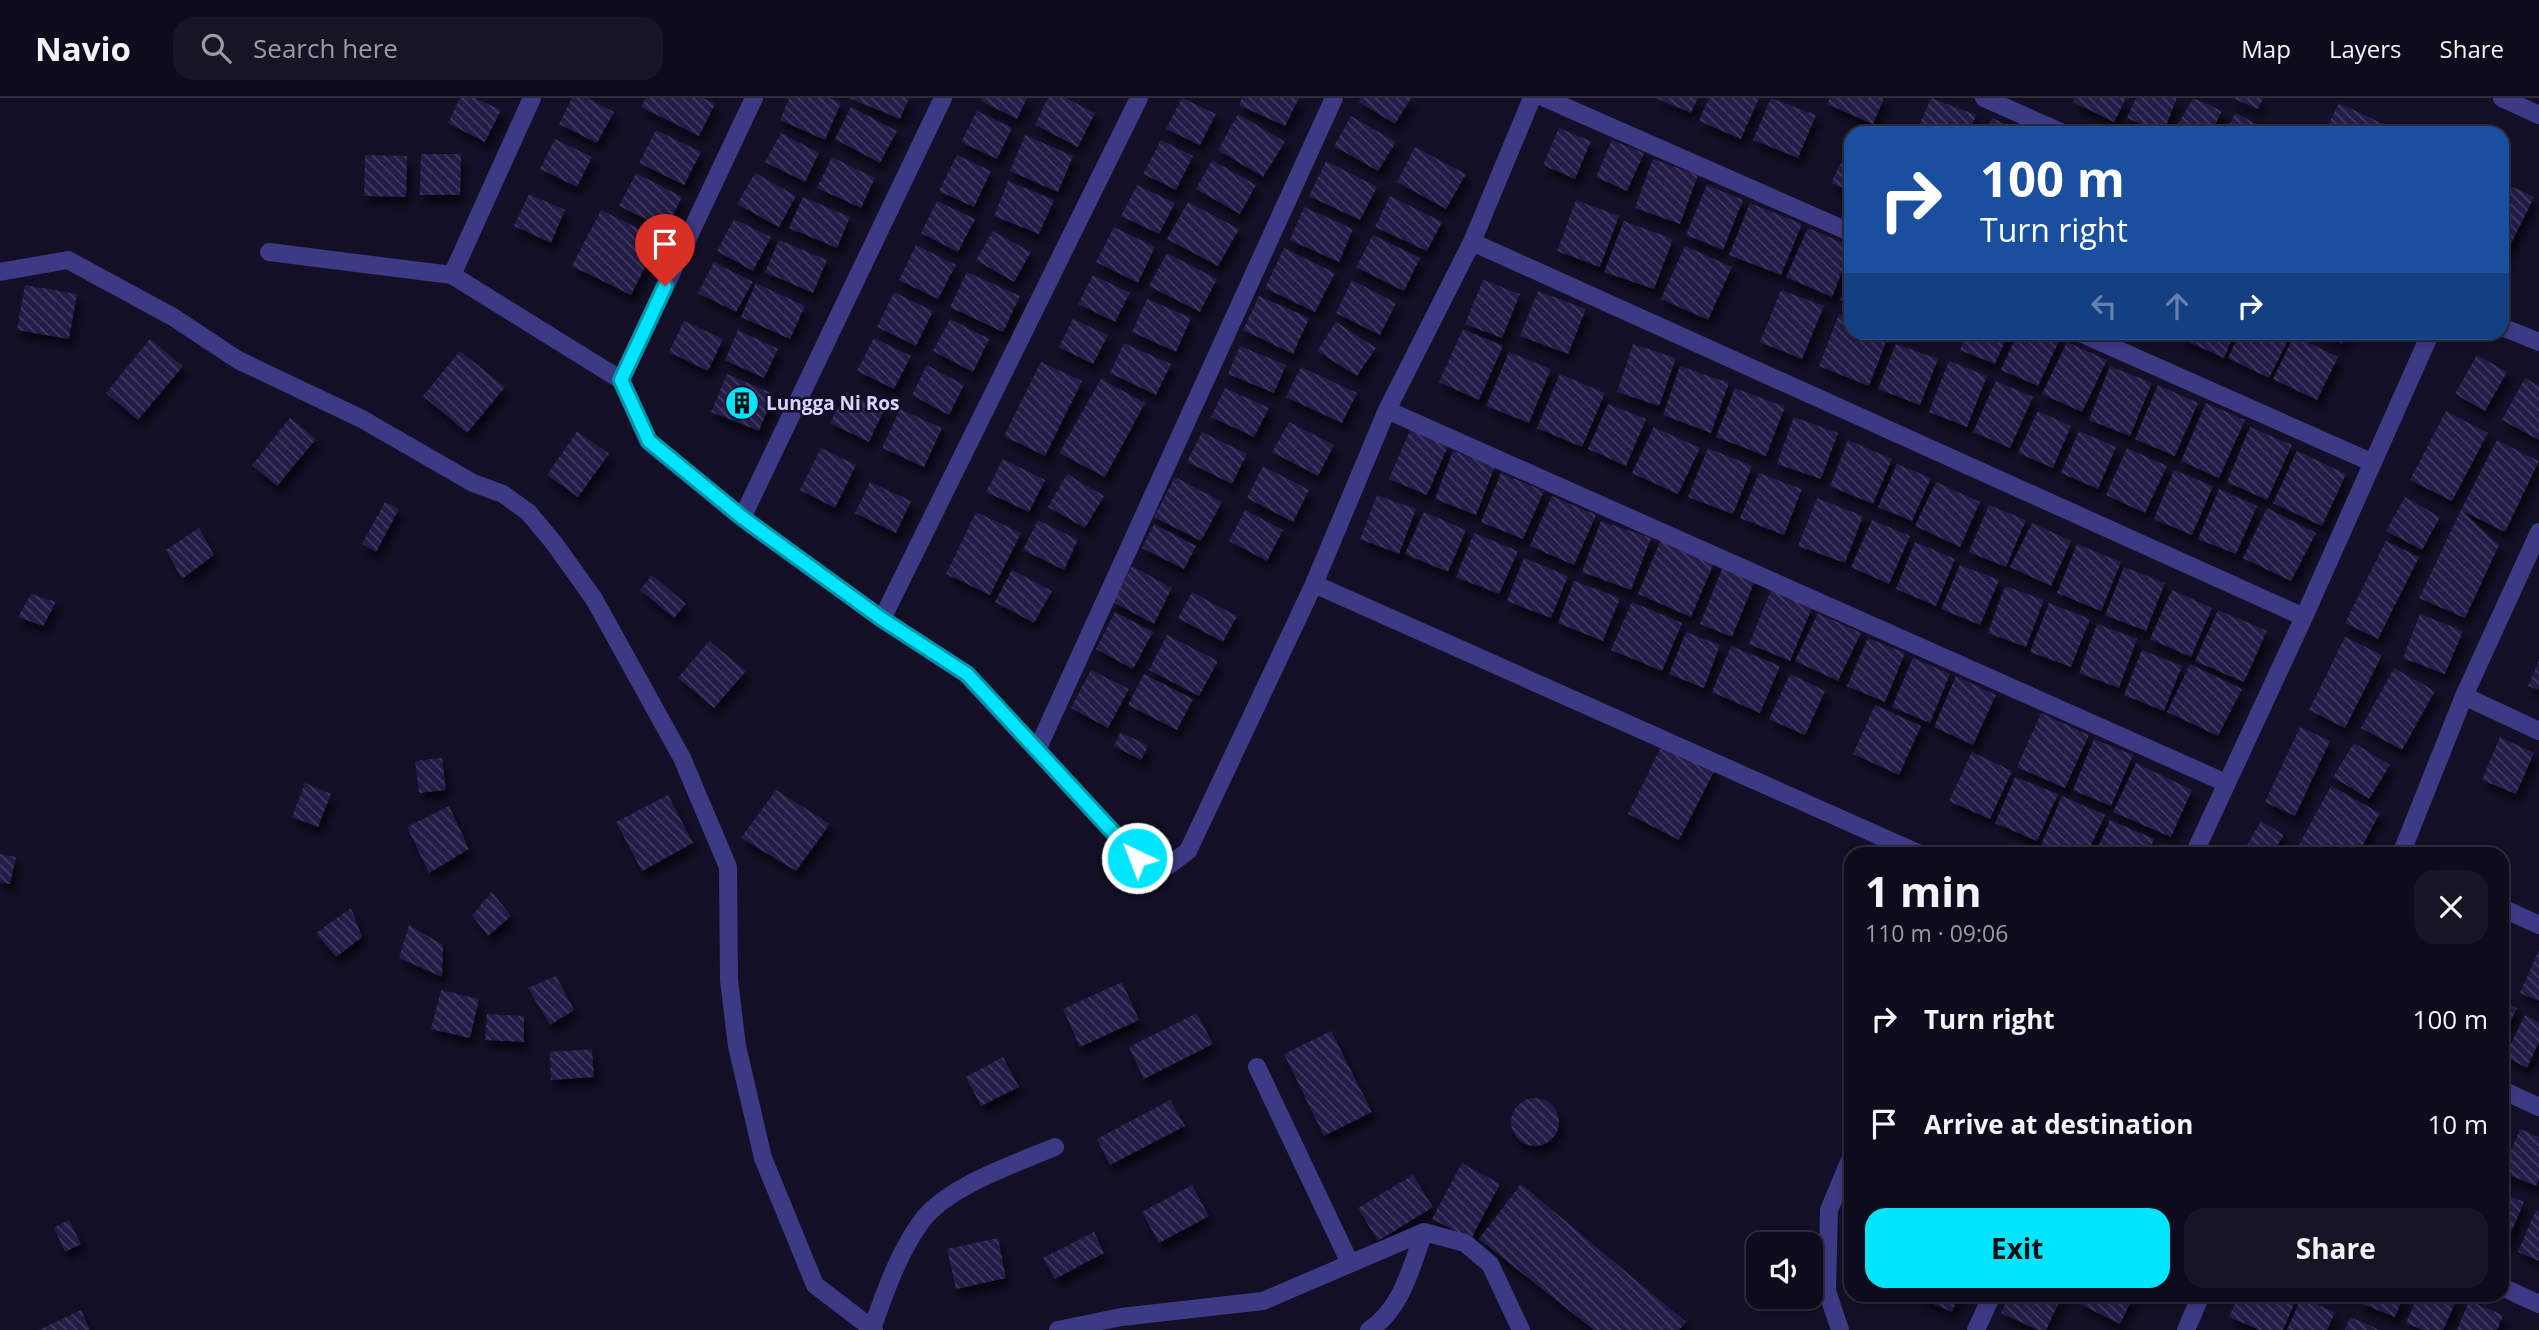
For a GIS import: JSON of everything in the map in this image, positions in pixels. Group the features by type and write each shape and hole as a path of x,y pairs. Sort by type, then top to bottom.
{"street":[{"path":"452,275 531,98"},
{"path":"621,380 754,98"},
{"path":"743,518 943,98"},
{"path":"882,619 1139,98"},
{"path":"1037,750 1334,98"},
{"path":"269,252 452,275 621,380 649,441 743,518 882,619 967,674 1137,858 1168,865 1188,851 1314,584 1387,410 1472,242 1532,98"},
{"path":"1545,98 1844,229"},
{"path":"1984,98 2047,126"},
{"path":"2502,98 2539,115"},
{"path":"1472,242 2304,617"},
{"path":"0,272 68,260 173,317 238,360 362,419 473,483 503,494 528,512 554,543 594,599 682,758 728,867 732,1006 737,1046 763,1158 816,1285 873,1329 893,1271 923,1220 969,1183 1055,1147"},
{"path":"2509,330 2539,342"},
{"path":"2096,340 2371,462"},
{"path":"2197,847 2304,617 2427,340"},
{"path":"1387,410 2226,783"},
{"path":"2404,847 2464,696 2539,533"},
{"path":"1314,584 1904,847"},
{"path":"2464,696 2539,731"},
{"path":"2509,911 2539,925"},
{"path":"1257,1067 1350,1262"},
{"path":"2509,1093 2539,1107"},
{"path":"1840,1330 1826,1291 1829,1210 1844,1174"},
{"path":"1369,1330 1380,1323 1400,1296 1424,1232"},
{"path":"1058,1330 1121,1317 1264,1301 1424,1232 1465,1244 1490,1264 1521,1330"},
{"path":"2509,1290 2539,1304"},
{"path":"1976,1330 1989,1302"},
{"path":"2186,1330 2199,1302"}],"building":[{"path":"460,98 475,98 501,110 485,142 448,123"},
{"path":"572,98 587,98 614,112 597,143 559,124"},
{"path":"646,98 703,98 715,104 699,136 641,107"},
{"path":"789,98 829,98 841,103 825,140 780,120"},
{"path":"849,98 909,98 900,119"},
{"path":"982,98 1027,98 1017,119 981,101"},
{"path":"1048,98 1066,98 1095,113 1078,147 1035,125"},
{"path":"1182,98 1216,114 1200,145 1166,129"},
{"path":"1242,98 1299,98 1285,126 1239,105"},
{"path":"1361,98 1411,98 1395,124 1359,102"},
{"path":"1656,98 1698,98 1691,113"},
{"path":"1709,98 1759,98 1741,139 1699,121"},
{"path":"1771,98 1816,115 1798,158 1753,140"},
{"path":"1830,98 1884,98 1873,124 1827,104"},
{"path":"1931,98 1976,115 1972,126 1919,126"},
{"path":"2075,98 2126,98 2114,122 2073,102"},
{"path":"2136,98 2177,98 2166,126 2146,126 2127,118"},
{"path":"2193,98 2222,111 2214,126 2177,126"},
{"path":"2232,98 2263,98 2258,109"},
{"path":"2339,103 2387,126 2328,126"},
{"path":"851,107 897,131 880,163 835,139"},
{"path":"977,111 1012,128 997,159 961,142"},
{"path":"2236,113 2260,126 2228,126"},
{"path":"1238,114 1285,142 1263,177 1218,150"},
{"path":"1351,116 1396,142 1378,171 1334,146"},
{"path":"1992,118 2009,126 1988,126"},
{"path":"1559,128 1591,141 1575,179 1543,165"},
{"path":"656,130 701,152 684,185 639,163"},
{"path":"781,133 819,153 805,182 765,162"},
{"path":"1025,135 1073,156 1058,192 1010,171"},
{"path":"555,139 592,157 577,187 540,169"},
{"path":"1161,140 1193,156 1176,190 1143,174"},
{"path":"1612,140 1644,153 1627,191 1596,177"},
{"path":"1415,147 1466,174 1446,209 1397,182"},
{"path":"421,154 461,154 460,195 420,195"},
{"path":"365,155 407,156 406,197 364,196"},
{"path":"957,155 991,171 974,207 939,191"},
{"path":"1844,156 1844,189 1831,183"},
{"path":"832,157 875,178 861,208 817,188"},
{"path":"1653,159 1698,175 1680,224 1635,208"},
{"path":"1212,160 1256,185 1240,214 1196,189"},
{"path":"1326,161 1377,187 1360,220 1309,196"},
{"path":"636,173 682,197 666,229 619,206"},
{"path":"755,173 796,196 779,227 737,204"},
{"path":"1008,181 1054,200 1039,234 994,216"},
{"path":"1137,185 1175,203 1159,234 1121,216"},
{"path":"1707,185 1743,200 1723,250 1686,235"},
{"path":"2509,185 2534,197 2509,248"},
{"path":"529,194 565,210 551,243 514,226"},
{"path":"1390,196 1442,222 1427,251 1375,227"},
{"path":"803,197 850,217 837,248 789,228"},
{"path":"1576,200 1619,216 1600,267 1557,251"},
{"path":"937,201 975,219 958,252 921,233"},
{"path":"1188,202 1239,229 1218,266 1167,239"},
{"path":"1750,203 1802,224 1781,275 1729,255"},
{"path":"1304,207 1353,229 1339,262 1290,240"},
{"path":"601,210 659,239 631,295 572,266"},
{"path":"734,219 771,237 753,271 717,251"},
{"path":"1624,221 1673,239 1654,289 1604,272"},
{"path":"1114,227 1155,247 1138,283 1096,262"},
{"path":"1808,228 1844,244 1844,267 1832,297 1786,277"},
{"path":"993,231 1031,252 1014,282 976,260"},
{"path":"1373,235 1420,258 1404,291 1356,267"},
{"path":"779,240 827,260 813,293 765,272"},
{"path":"916,245 956,265 938,299 899,280"},
{"path":"1685,246 1732,267 1708,320 1661,299"},
{"path":"1284,248 1335,273 1315,312 1265,288"},
{"path":"1167,253 1217,279 1200,312 1149,286"},
{"path":"714,262 753,282 736,312 698,293"},
{"path":"967,272 1020,296 1003,332 950,307"},
{"path":"1093,275 1130,293 1115,322 1078,304"},
{"path":"1352,280 1396,303 1380,335 1336,313"},
{"path":"1483,280 1520,294 1502,338 1465,324"},
{"path":"756,283 805,306 790,339 741,317"},
{"path":"25,285 77,294 69,339 17,330"},
{"path":"1781,290 1824,306 1802,359 1760,342"},
{"path":"1538,291 1586,309 1568,354 1520,336"},
{"path":"894,292 933,311 916,346 877,327"},
{"path":"1259,296 1309,318 1293,354 1243,330"},
{"path":"1147,299 1191,318 1176,352 1132,332"},
{"path":"1839,314 1844,316 1844,340 1887,340 1869,386 1819,366"},
{"path":"950,319 989,339 973,372 933,351"},
{"path":"1073,319 1108,335 1093,364 1059,347"},
{"path":"684,321 723,339 708,371 669,352"},
{"path":"1336,322 1376,348 1357,376 1317,351"},
{"path":"1463,329 1503,346 1479,400 1439,382"},
{"path":"738,330 778,349 764,378 725,360"},
{"path":"874,338 911,356 894,389 857,371"},
{"path":"150,339 183,366 138,420 106,393"},
{"path":"1964,340 2006,340 1995,364 1960,350"},
{"path":"2014,340 2060,340 2038,386 2001,370"},
{"path":"2184,340 2232,340 2224,358"},
{"path":"2236,340 2288,340 2269,378 2228,358"},
{"path":"2292,340 2302,340 2338,357 2317,400 2273,379"},
{"path":"2067,342 2107,360 2082,412 2042,394"},
{"path":"1124,343 1171,364 1156,395 1110,373"},
{"path":"1633,344 1676,358 1659,406 1617,392"},
{"path":"1896,344 1938,359 1920,405 1878,389"},
{"path":"1240,346 1286,365 1274,393 1228,374"},
{"path":"460,351 505,387 467,433 423,396"},
{"path":"1509,352 1551,369 1529,423 1486,406"},
{"path":"2477,355 2507,372 2485,411 2455,394"},
{"path":"1949,361 1987,376 1967,427 1929,412"},
{"path":"1041,362 1082,381 1045,456 1004,436"},
{"path":"927,365 964,385 949,415 912,395"},
{"path":"1680,366 1729,383 1711,433 1663,415"},
{"path":"2110,366 2152,383 2130,436 2089,420"},
{"path":"1301,367 1357,393 1342,423 1286,397"},
{"name":"Lungga Ni Ros","path":"727,374 774,394 759,431 711,412"},
{"path":"1560,374 1605,393 1582,447 1537,428"},
{"path":"2525,378 2539,386 2539,440 2502,420"},
{"path":"1101,379 1145,403 1105,477 1059,453"},
{"path":"1996,381 2033,397 2010,448 1973,432"},
{"path":"2158,385 2198,403 2175,456 2135,439"},
{"path":"1225,388 1269,408 1254,437 1211,417"},
{"path":"1735,388 1785,407 1766,456 1716,437"},
{"path":"846,392 884,410 869,442 830,423"},
{"path":"2206,403 2245,420 2219,478 2181,461"},
{"path":"1608,404 1646,419 1626,466 1588,449"},
{"path":"900,409 942,428 924,467 882,448"},
{"path":"2038,411 2071,426 2053,468 2018,453"},
{"path":"2446,411 2488,433 2452,501 2410,480"},
{"path":"1794,417 1838,433 1821,479 1777,464"},
{"path":"290,418 316,439 277,486 252,465"},
{"path":"1289,422 1334,445 1318,476 1272,452"},
{"path":"1654,427 1700,448 1678,494 1632,473"},
{"path":"2250,427 2292,445 2267,500 2227,482"},
{"path":"1410,430 1448,446 1427,495 1389,479"},
{"path":"577,431 609,454 578,497 547,475"},
{"path":"2079,431 2116,447 2098,489 2061,473"},
{"path":"1202,432 1247,454 1232,484 1187,462"},
{"path":"1848,440 1892,459 1873,504 1830,486"},
{"path":"2497,440 2539,461 2505,532 2461,510"},
{"path":"821,448 856,465 835,508 800,490"},
{"path":"1708,448 1752,466 1733,514 1688,497"},
{"path":"2127,448 2167,466 2145,513 2106,495"},
{"path":"1453,451 1495,466 1476,515 1435,499"},
{"path":"2297,451 2346,474 2322,526 2273,503"},
{"path":"1003,459 1045,480 1029,512 986,492"},
{"path":"1897,464 1931,478 1912,521 1878,507"},
{"path":"1263,466 1309,490 1293,522 1247,498"},
{"path":"2174,470 2213,486 2192,535 2154,519"},
{"path":"1501,473 1544,491 1523,539 1481,522"},
{"path":"1759,473 1802,489 1784,535 1740,518"},
{"path":"1067,474 1104,496 1085,528 1048,507"},
{"path":"1175,477 1222,502 1201,541 1154,517"},
{"path":"870,482 911,501 896,533 855,513"},
{"path":"1936,482 1980,502 1960,547 1915,526"},
{"path":"2219,489 2257,506 2236,554 2198,539"},
{"path":"1377,495 1416,509 1399,554 1360,539"},
{"path":"1552,496 1596,515 1574,565 1530,546"},
{"path":"2405,497 2440,517 2422,550 2386,531"},
{"path":"1817,498 1863,516 1845,563 1798,546"},
{"path":"385,502 399,509 376,552 362,544"},
{"path":"1989,505 2026,520 2006,567 1969,552"},
{"path":"2267,508 2316,533 2291,581 2243,558"},
{"path":"1245,510 1283,530 1267,561 1229,541"},
{"path":"2461,510 2499,545 2465,618 2419,598"},
{"path":"976,512 1021,533 990,595 946,574"},
{"path":"1424,512 1466,530 1448,572 1405,554"},
{"path":"1038,520 1078,540 1064,570 1023,550"},
{"path":"1872,520 1910,536 1889,584 1851,567"},
{"path":"1601,521 1651,538 1631,590 1582,572"},
{"path":"2032,523 2071,541 2051,586 2010,567"},
{"path":"1154,524 1196,546 1184,569 1142,548"},
{"path":"199,528 214,555 182,579 166,550"},
{"path":"1474,533 1518,551 1499,594 1456,577"},
{"path":"1661,540 1714,563 1691,617 1638,594"},
{"path":"2386,541 2419,557 2378,639 2345,623"},
{"path":"1915,542 1955,559 1936,606 1896,589"},
{"path":"2077,544 2121,562 2101,611 2057,593"},
{"path":"1524,558 1568,576 1551,618 1507,601"},
{"path":"1724,564 1756,578 1732,637 1700,624"},
{"path":"1960,565 1999,580 1980,625 1941,609"},
{"path":"1132,566 1172,588 1154,624 1113,602"},
{"path":"2124,567 2165,583 2146,631 2105,615"},
{"path":"1012,570 1052,591 1034,623 995,602"},
{"path":"652,575 686,604 674,618 640,590"},
{"path":"1574,581 1620,598 1603,641 1558,623"},
{"path":"2005,586 2044,600 2026,647 1988,633"},
{"path":"1771,590 1812,608 1790,661 1749,644"},
{"path":"2172,590 2212,608 2191,657 2150,639"},
{"path":"1192,592 1237,616 1223,642 1178,618"},
{"path":"31,594 56,602 43,626 18,617"},
{"path":"1632,602 1682,623 1662,671 1611,650"},
{"path":"2049,603 2090,619 2071,667 2030,652"},
{"path":"2218,610 2267,631 2244,682 2195,661"},
{"path":"1115,612 1153,632 1133,669 1096,649"},
{"path":"1818,613 1861,633 1838,681 1795,661"},
{"path":"2420,614 2463,631 2445,674 2403,658"},
{"path":"2097,624 2137,639 2119,688 2079,673"},
{"path":"1686,632 1720,645 1704,688 1669,674"},
{"path":"1167,635 1218,661 1199,696 1149,670"},
{"path":"2345,637 2382,655 2345,728 2309,710"},
{"path":"1868,638 1905,653 1885,702 1847,686"},
{"path":"709,641 746,671 714,708 678,678"},
{"path":"1731,646 1780,666 1760,713 1712,692"},
{"path":"2142,650 2182,666 2164,711 2124,695"},
{"path":"1913,658 1950,674 1930,723 1892,707"},
{"path":"2539,660 2539,690 2528,686"},
{"path":"2190,664 2242,689 2218,736 2167,712"},
{"path":"2394,668 2435,691 2402,750 2361,728"},
{"path":"1091,670 1129,689 1108,728 1071,708"},
{"path":"1144,674 1193,699 1177,730 1128,705"},
{"path":"1790,674 1825,691 1805,735 1769,719"},
{"path":"1956,676 1996,695 1973,745 1934,727"},
{"path":"1875,705 1921,726 1899,775 1853,754"},
{"path":"2041,713 2089,735 2065,788 2017,767"},
{"path":"2300,727 2330,741 2295,816 2265,802"},
{"path":"1121,732 1148,746 1141,760 1114,746"},
{"path":"2500,737 2534,753 2516,794 2482,780"},
{"path":"2094,739 2133,755 2111,806 2073,790"},
{"path":"1663,743 1716,768 1679,840 1628,814"},
{"path":"2354,743 2390,765 2369,799 2333,777"},
{"path":"1972,752 2012,771 1990,819 1949,801"},
{"path":"442,758 446,790 419,793 415,761"},
{"path":"2136,763 2192,790 2171,837 2113,812"},
{"path":"2015,777 2058,794 2037,841 1995,823"},
{"path":"305,783 331,794 318,827 292,817"},
{"path":"2331,786 2380,813 2362,847 2298,847"},
{"path":"776,790 830,824 796,871 741,838"},
{"path":"668,795 693,843 642,871 616,822"},
{"path":"2062,796 2105,815 2090,847 2041,845"},
{"path":"449,806 469,849 429,873 407,827"},
{"path":"2110,820 2154,839 2151,847 2098,847"},
{"path":"2261,821 2284,835 2276,847 2246,847"},
{"path":"0,854 16,857 10,884 0,882"},
{"path":"492,892 511,916 488,936 472,915"},
{"path":"351,908 362,937 336,957 316,933"},
{"path":"409,925 443,945 442,977 399,958"},
{"path":"2539,950 2539,1001 2520,993"},
{"path":"556,976 574,1010 550,1025 528,988"},
{"path":"1122,982 1139,1020 1080,1047 1063,1009"},
{"path":"441,990 479,999 470,1038 431,1029"},
{"path":"2509,1004 2517,1008 2509,1025"},
{"path":"1197,1013 1213,1044 1144,1079 1129,1047"},
{"path":"487,1014 524,1016 524,1042 485,1040"},
{"path":"2525,1015 2539,1022 2539,1042 2527,1068 2509,1058 2509,1048"},
{"path":"1331,1031 1372,1112 1324,1136 1284,1054"},
{"path":"592,1049 594,1077 551,1080 550,1052"},
{"path":"1003,1057 1019,1087 981,1106 966,1077"},
{"path":"1535,1098 1552,1105 1559,1122 1552,1139 1535,1146 1518,1139 1511,1122 1518,1105"},
{"path":"1170,1100 1185,1126 1110,1165 1097,1139"},
{"path":"2520,1129 2539,1137 2539,1179 2536,1186 2509,1175 2509,1155"},
{"path":"1462,1163 1500,1184 1471,1239 1432,1219"},
{"path":"1413,1175 1433,1207 1378,1241 1358,1208"},
{"path":"1521,1184 1686,1322 1679,1330 1594,1330 1479,1239"},
{"path":"1192,1185 1209,1216 1159,1243 1142,1212"},
{"path":"2509,1196 2524,1202 2509,1238"},
{"path":"2536,1210 2539,1211 2539,1261 2518,1252"},
{"path":"69,1220 81,1244 65,1252 54,1228"},
{"path":"1094,1232 1104,1253 1055,1279 1043,1258"},
{"path":"998,1238 1006,1278 956,1289 947,1249"},
{"path":"1928,1302 1956,1302 1952,1312"},
{"path":"2006,1302 2059,1302 2046,1330 2038,1330 2001,1313"},
{"path":"2081,1302 2131,1302 2120,1324 2080,1304"},
{"path":"2236,1302 2295,1302 2283,1330 2260,1330 2229,1317"},
{"path":"2299,1302 2311,1302 2335,1312 2327,1330 2287,1330"},
{"path":"2360,1302 2401,1302 2395,1317"},
{"path":"2415,1302 2456,1302 2443,1330 2423,1330 2406,1323"},
{"path":"2469,1302 2503,1315 2497,1330 2457,1330"},
{"path":"81,1310 90,1330 39,1330"},
{"path":"2350,1317 2380,1330 2345,1330"}],"place":[{"name":"Lungga Ni Ros","path":"742,403"}],"route":[{"path":"665,286 621,380 649,441 743,518 882,619 967,674 1137,858"}]}
